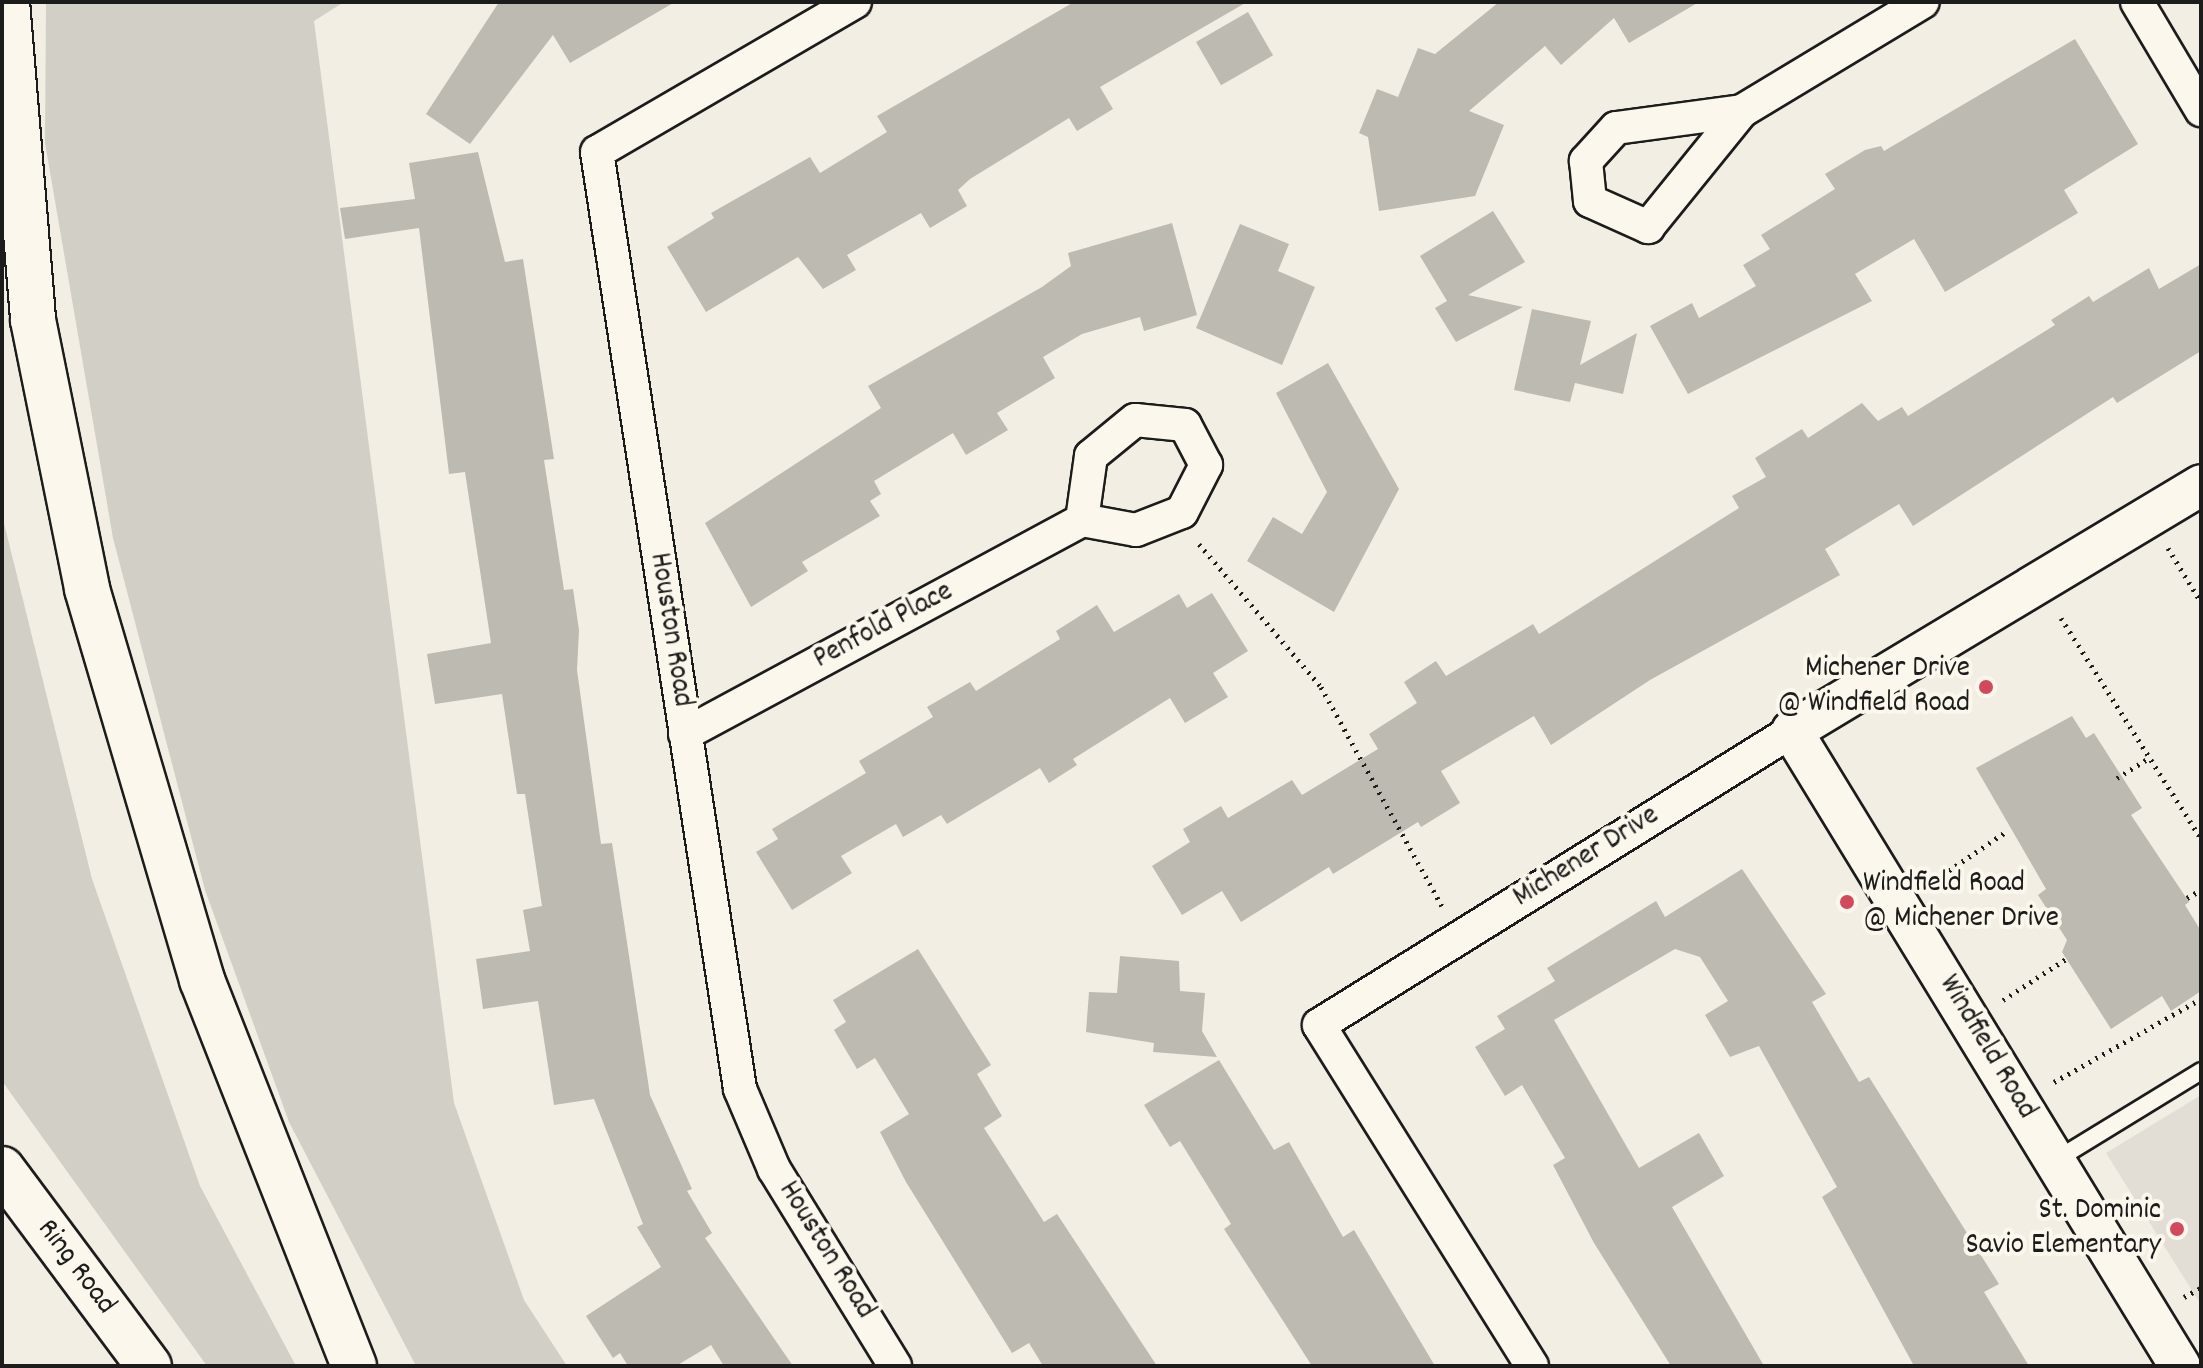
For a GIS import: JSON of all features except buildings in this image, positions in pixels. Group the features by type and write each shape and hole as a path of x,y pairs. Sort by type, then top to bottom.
{"highway":[{"path":"7,2 33,320 87,589 202,980 354,1366"},
{"path":"2,227 33,320"},
{"name":"Ring Road","path":"2,1169 149,1366"}],"street":[{"name":"Houston Road","path":"855,2 597,152 740,1089 774,1169 895,1366"},
{"path":"1742,111 1616,128 1586,161 1590,201 1648,227 1742,111 1923,2"},
{"path":"2137,2 2201,110"},
{"path":"1135,420 1185,425 1206,465 1182,512 1136,530 1082,520 1091,456 1135,420"},
{"name":"Michener Drive","path":"1532,1366 1319,1025 1792,731 2201,485"},
{"name":"Penfold Place","path":"685,734 1082,520"},
{"name":"Windfield Road","path":"1792,731 2180,1366"}],"lane":[{"path":"2055,1161 2201,1071"}],"path":[{"path":"1182,512 1193,536 1321,687 1460,938"},
{"path":"2149,517 2201,602"},
{"path":"2038,583 2201,839"},
{"path":"2117,778 2150,757"},
{"path":"1899,905 2004,833"},
{"path":"2187,898 2201,890"},
{"path":"1970,1022 2066,959"},
{"path":"2019,1102 2201,999"}],"shaded area":[{"path":"46,2 344,2 314,21 454,1103 524,1300 567,1366 416,1366 289,1122 205,890 113,538 45,143"},
{"path":"2,515 92,879 200,1186 296,1366 207,1366 2,1081"},
{"name":"St. Dominic Savio Elementary","path":"2201,1095 2201,1305 2106,1153"}],"place":[{"name":"Michener Drive @ Windfield Road","path":"1986,687"},
{"name":"Windfield Road @ Michener Drive","path":"1847,902"},
{"name":"St. Dominic Savio Elementary","path":"2177,1229"}]}
